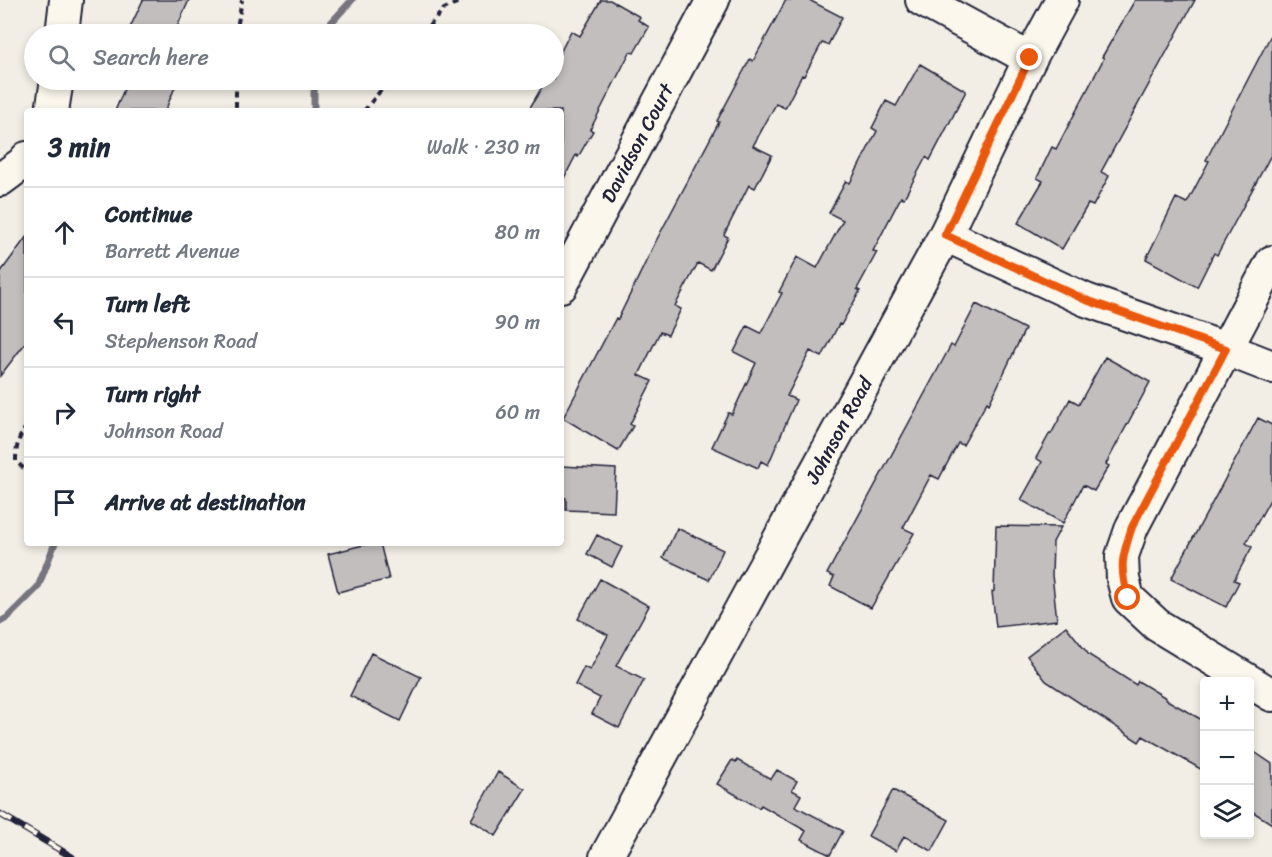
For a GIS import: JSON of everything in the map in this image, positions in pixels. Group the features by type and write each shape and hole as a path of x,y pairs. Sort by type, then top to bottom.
{"street":[{"path":"63,24 66,0"},
{"name":"Davidson Court","path":"564,280 713,0"},
{"path":"922,0 1030,58"},
{"name":"Johnson Road","path":"606,857 945,235 1030,58 1062,0"},
{"path":"52,108 55,90"},
{"path":"0,180 24,162"},
{"path":"945,235 1086,300 1272,367"},
{"path":"1272,262 1132,527 1122,556 1123,579 1128,598 1157,625 1272,695"}],"path":[{"path":"238,24 242,0"},
{"path":"431,24 444,9 462,0"},
{"path":"236,90 236,108"},
{"path":"366,108 381,90"},
{"path":"24,431 18,441 16,461 24,469"}],"building":[{"path":"143,0 189,0 178,24 132,24"},
{"path":"601,0 610,0 640,17 638,20 649,27 634,53 630,52 590,130 593,131 578,157 576,155 564,178 564,108 530,108 540,90 564,90 564,45 571,31 580,36"},
{"path":"786,0 809,0 842,17 828,45 822,43 785,108 776,104 753,146 772,155 755,188 749,185 724,235 728,237 711,270 698,263 675,306 681,309 668,335 660,332 639,375 652,381 630,424 633,426 618,451 564,419 564,416 616,318 618,319 750,59 753,61"},
{"path":"1135,0 1195,0 1101,172 1109,176 1093,206 1088,204 1062,249 1018,223 1043,181 1037,178 1052,147 1056,149 1104,58 1102,57"},
{"path":"1272,33 1272,153 1217,255 1214,253 1197,287 1146,259 1176,198 1187,203 1209,161 1206,160"},
{"path":"920,64 966,91 930,160 926,157 904,198 901,197 873,251 877,252 857,289 860,291 822,357 810,351 787,396 796,400 768,465 761,461 758,468 712,447 728,413 732,414 756,363 734,352 747,326 761,333 782,293 779,292 797,257 817,268 843,220 829,213 846,181 850,183 877,131 872,128 886,101 896,106"},
{"path":"124,90 174,90 166,108 116,108"},
{"path":"24,240 24,345 0,376 0,273"},
{"path":"976,304 1025,329 989,404 987,402 963,445 958,443 939,479 931,475 903,528 914,533 871,608 830,586 834,577 827,574 951,345 954,347"},
{"path":"1105,357 1150,382 1106,464 1109,466 1094,491 1083,485 1063,523 1021,500 1042,462 1036,458 1050,433 1070,399 1079,404"},
{"path":"1258,418 1272,425 1272,496 1246,543 1252,547 1234,580 1239,582 1226,607 1171,579"},
{"path":"564,466 616,469 614,512 566,510 566,498 564,498"},
{"path":"996,526 1061,527 1053,542 1052,575 1057,620 996,627 992,592 994,591"},
{"path":"677,528 723,550 709,580 663,558"},
{"path":"597,535 622,547 612,567 587,554"},
{"path":"359,546 381,546 389,579 338,592 328,554"},
{"path":"600,579 649,606 616,666 644,680 619,728 592,714 600,698 575,685 584,667 590,670 608,635 578,619"},
{"path":"1066,626 1089,655 1136,685 1138,681 1200,719 1200,769 1143,736 1139,742 1046,681 1027,656"},
{"path":"371,653 421,677 400,721 350,696"},
{"path":"1254,752 1272,764 1272,824 1254,813"},
{"path":"732,760 736,762 737,760 771,779 777,770 797,781 792,790 801,795 795,806 843,831 830,855 801,840 806,831 761,805 759,808 717,784"},
{"path":"498,772 525,789 496,836 471,820"},
{"path":"893,790 949,820 932,851 904,836 896,851 868,836"}],"waterway":[{"path":"330,24 352,0"},
{"path":"314,90 314,108"},
{"path":"0,622 7,618 38,587 54,546"}],"railway":[{"path":"0,814 72,857"}],"route":[{"path":"1030,58 945,235 1086,300 1226,349 1132,527 1122,556 1123,579 1128,598"}]}
